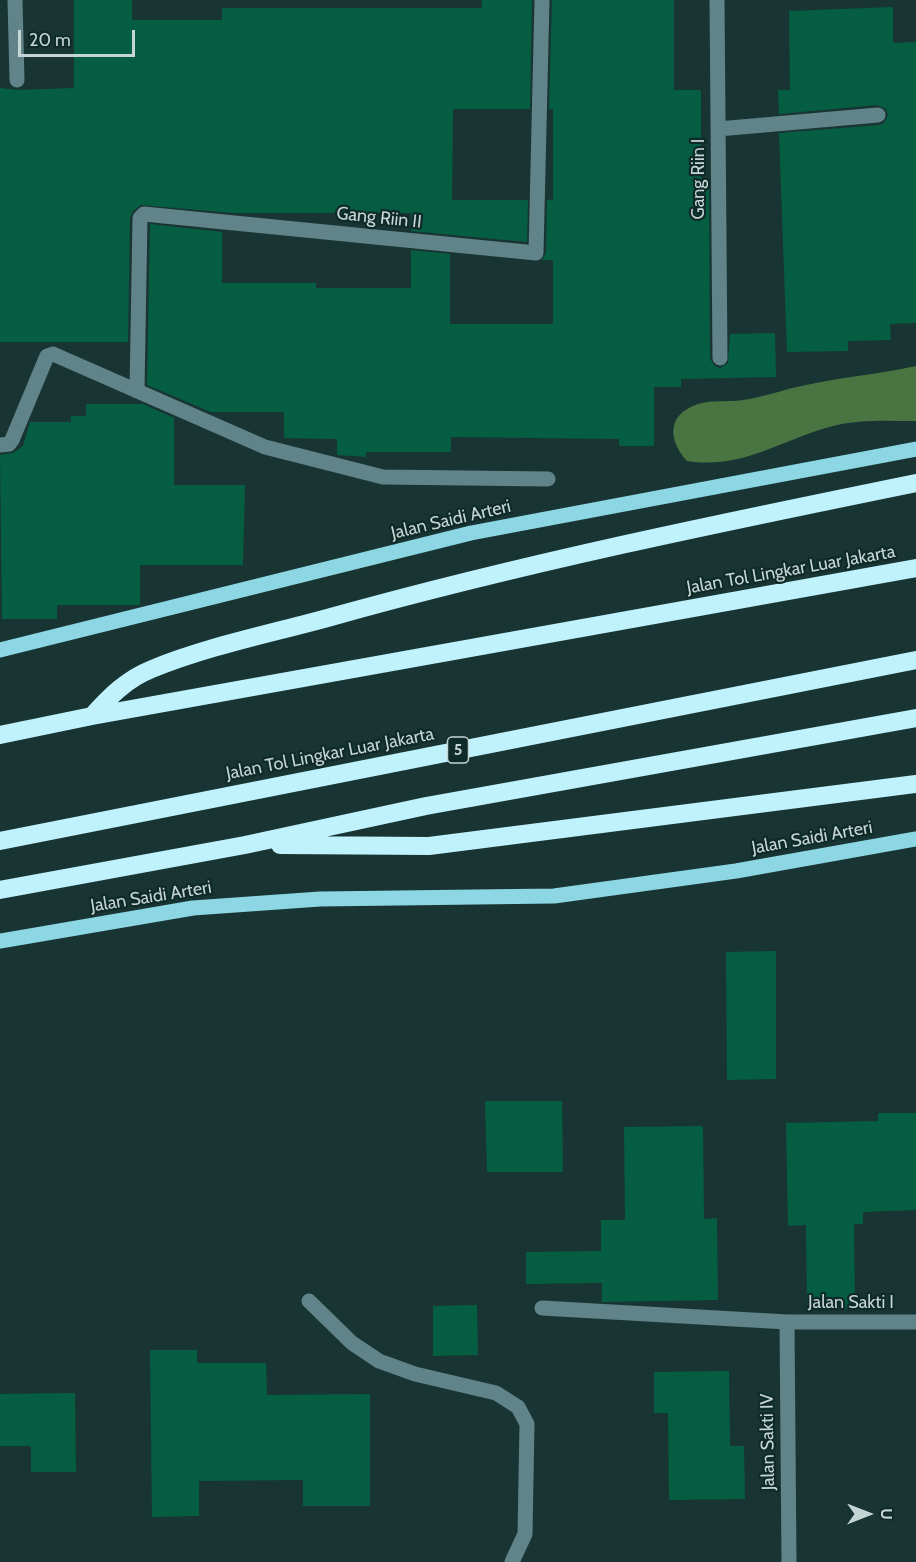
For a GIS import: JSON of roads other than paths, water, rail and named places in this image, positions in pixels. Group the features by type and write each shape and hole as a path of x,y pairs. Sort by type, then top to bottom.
{"highway":[{"path":"92,716 116,689 152,669 194,656 414,595 693,529 916,483"},
{"name":"Jalan Tol Lingkar Luar Jakarta","path":"0,735 92,716 916,568"},
{"name":"Jalan Tol Lingkar Luar Jakarta","path":"0,841 916,660"},
{"path":"0,890 245,845 426,806 916,718"},
{"path":"245,845 429,846 916,784"}],"main road":[{"name":"Jalan Saidi Arteri","path":"0,650 471,533 916,449"},
{"name":"Jalan Saidi Arteri","path":"0,941 193,908 320,899 554,896 736,871 916,839"}],"street":[{"path":"15,0 17,80"},
{"name":"Gang Riin II","path":"137,391 141,218 144,214 536,253 542,0"},
{"name":"Gang Riin I","path":"717,0 720,358"},
{"path":"718,129 878,115"},
{"path":"0,445 9,444 12,440 47,356 57,355 265,447 383,477 548,479"},
{"path":"309,1301 352,1343 379,1361 415,1374 496,1393 518,1407 527,1424 525,1534 512,1562"},
{"name":"Jalan Sakti I","path":"542,1308 787,1322 916,1322"},
{"name":"Jalan Sakti IV","path":"787,1322 789,1562"}]}
